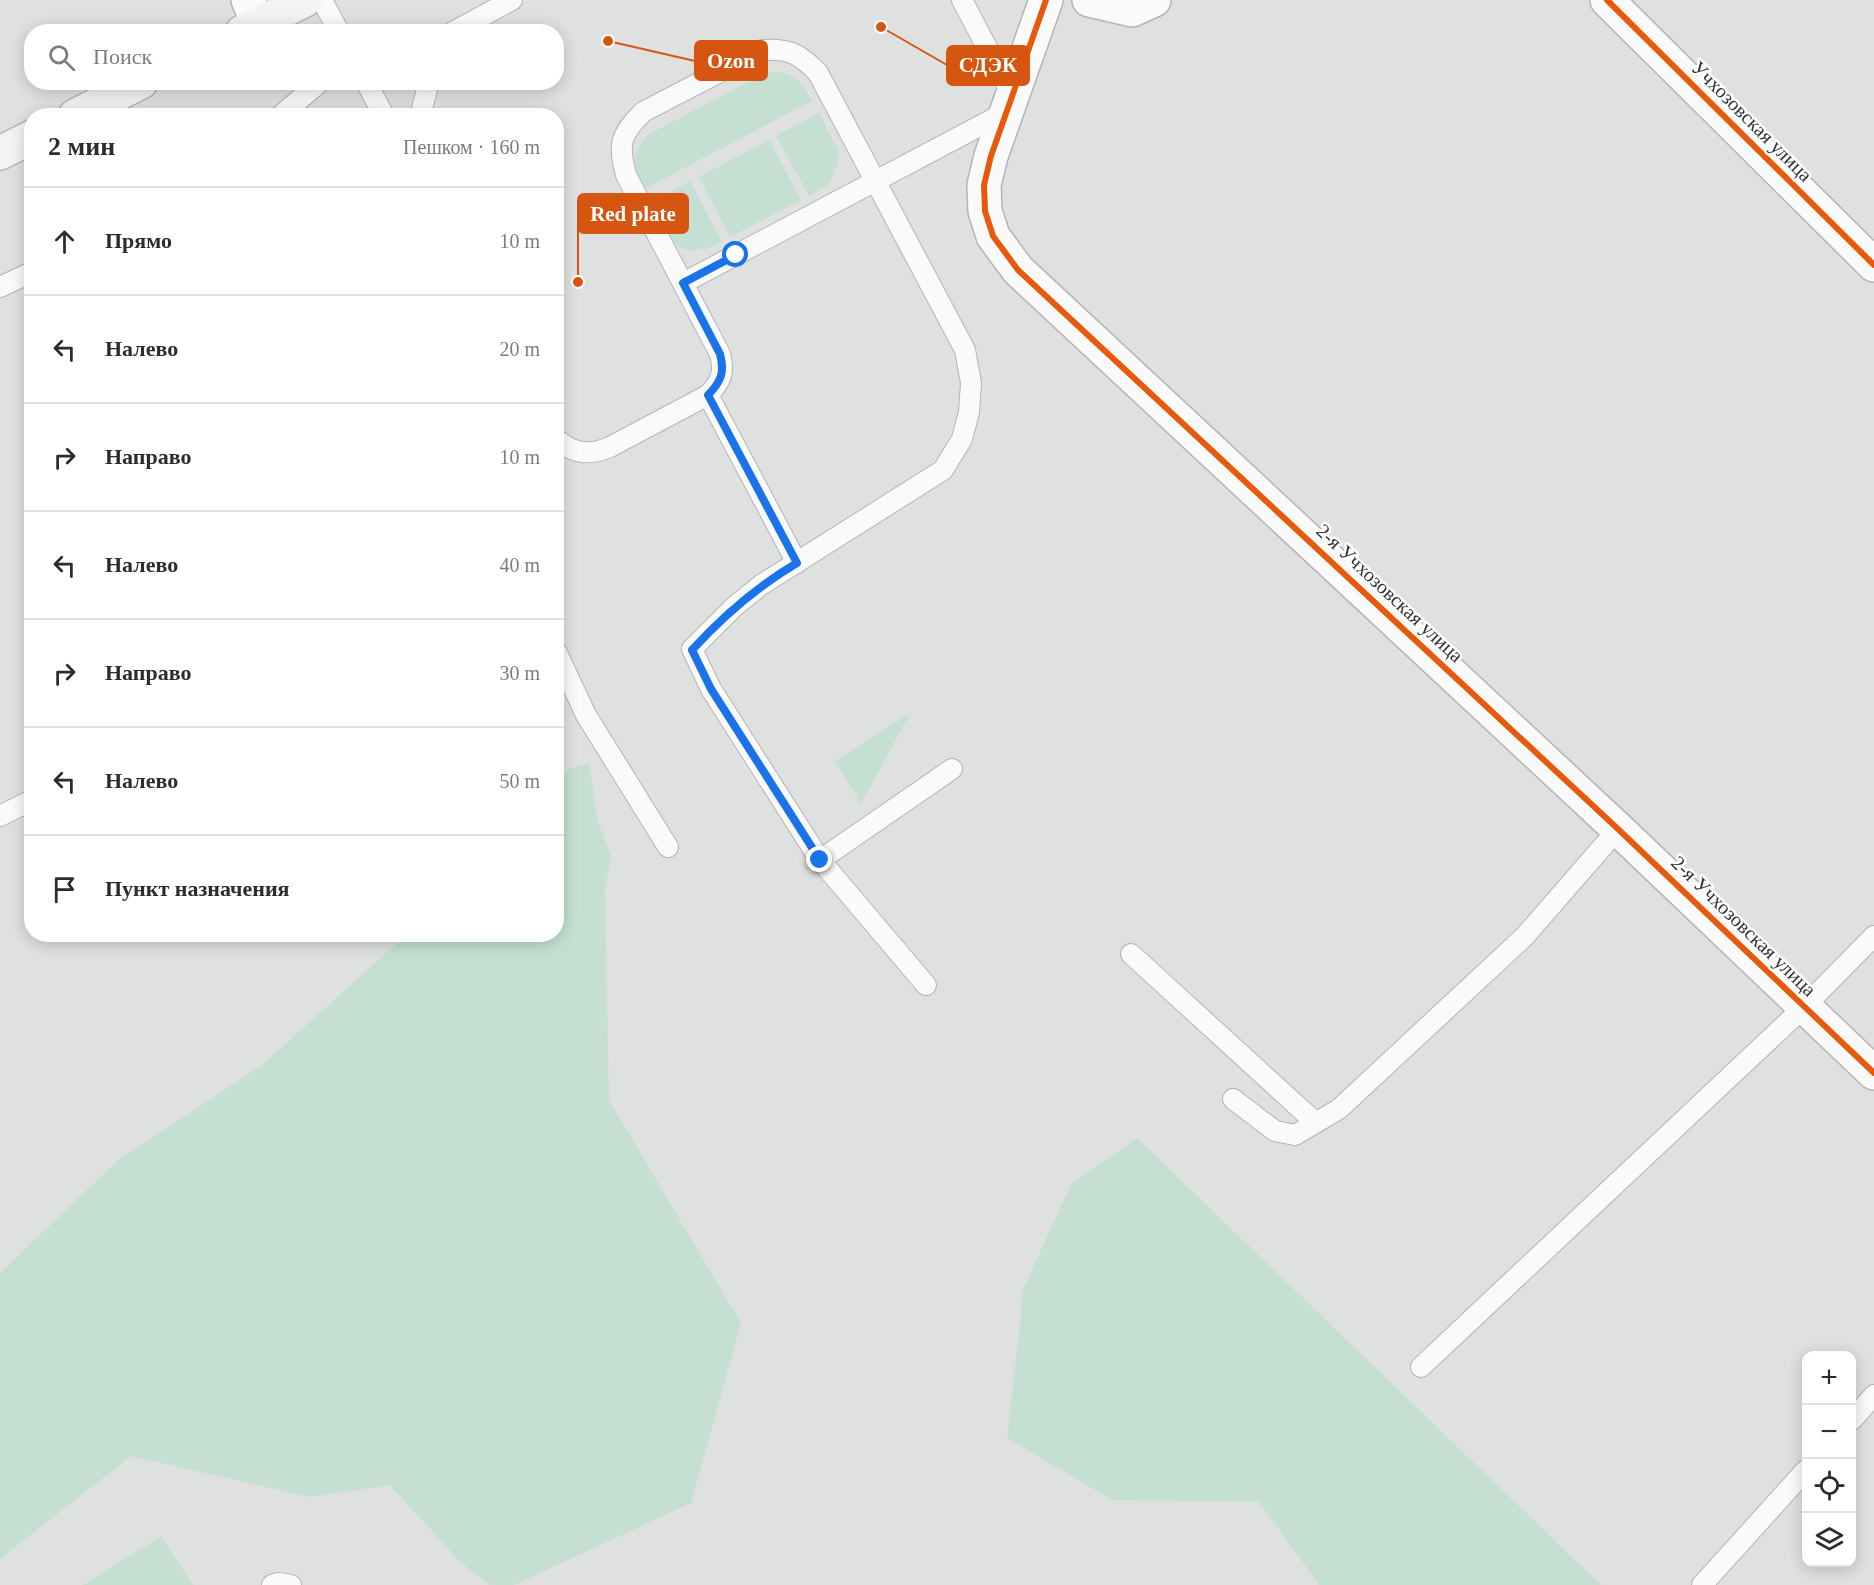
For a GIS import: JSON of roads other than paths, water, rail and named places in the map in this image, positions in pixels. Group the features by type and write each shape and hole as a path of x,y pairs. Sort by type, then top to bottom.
{"street":[{"path":"249,18 305,0"},
{"name":"2-я Учхозовская улица","path":"1046,0 991,156 984,185 985,211 993,236 1018,270 1618,829 1874,1073"},
{"path":"1089,0 1132,10 1154,0"},
{"name":"Учхозовская улица","path":"1607,0 1874,265"},
{"path":"91,108 125,90"},
{"path":"0,153 24,141"}],"lane":[{"path":"322,0 335,24"},
{"path":"468,24 512,0"},
{"path":"683,283 876,181 1009,104 962,0"},
{"path":"564,446 576,452 597,452 610,447 708,395 718,386 722,376 723,366 720,354 626,175 621,156 622,140 629,126 643,112 762,50 778,49 794,53 806,60 819,73 965,350 971,383 969,412 962,439 943,470 761,585 735,606 692,650 711,689 820,860 926,985"},
{"path":"289,108 311,90"},
{"path":"370,90 380,108"},
{"path":"422,108 427,90"},
{"path":"0,287 24,276"},
{"path":"708,395 797,563"},
{"path":"564,668 586,715 668,847"},
{"path":"820,860 952,769"},
{"path":"0,816 24,804"},
{"path":"1233,1099 1275,1131 1295,1135 1339,1109 1525,936 1618,829"},
{"path":"1421,1367 1804,1007 1874,936"},
{"path":"1131,954 1316,1123"},
{"path":"1856,1415 1874,1395"},
{"path":"1702,1585 1802,1474"},
{"path":"272,1585 278,1583 291,1585"}],"place":[{"name":"СДЭК","path":"881,27"},
{"name":"Ozon","path":"608,41"},
{"name":"Red plate","path":"578,282"}]}
